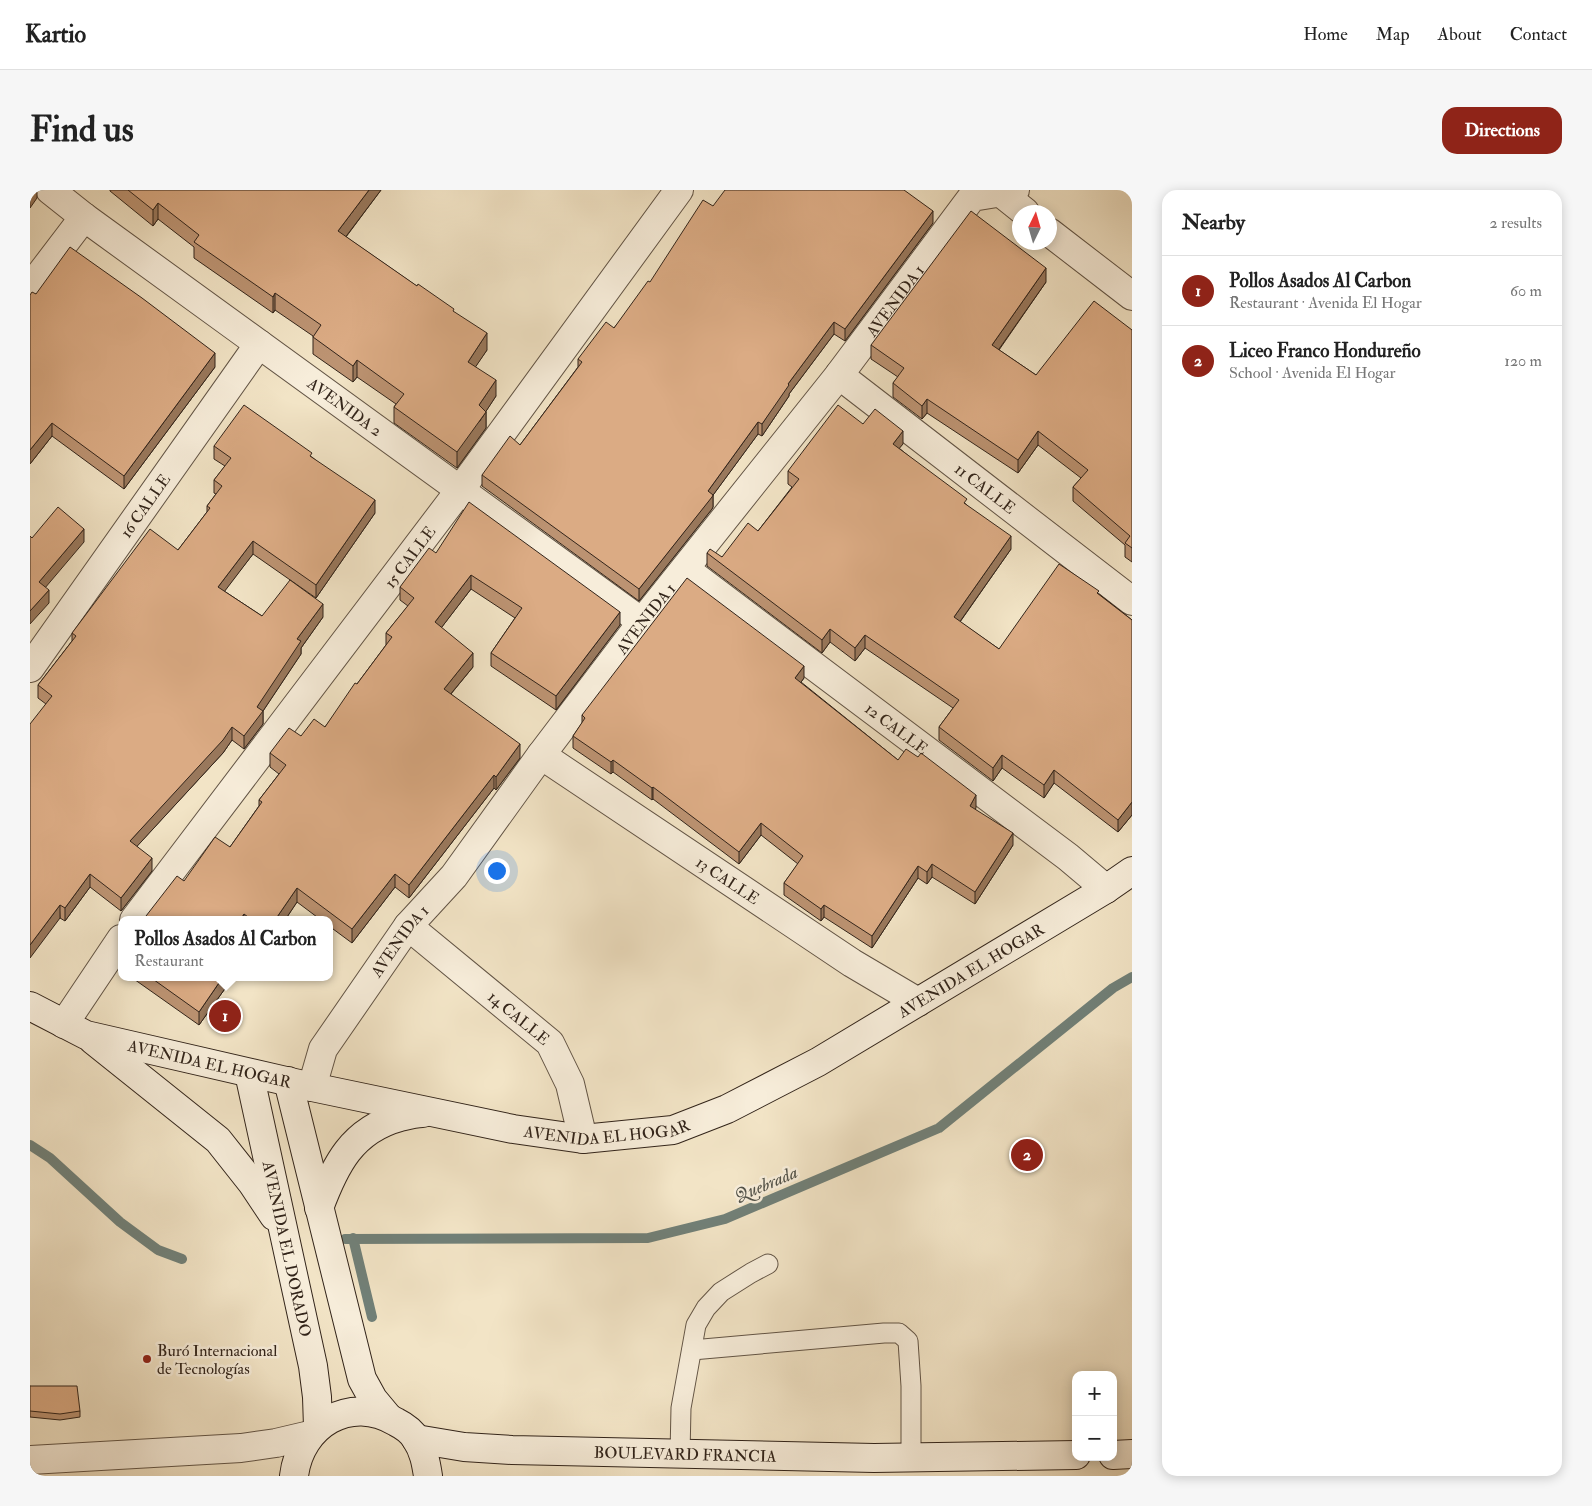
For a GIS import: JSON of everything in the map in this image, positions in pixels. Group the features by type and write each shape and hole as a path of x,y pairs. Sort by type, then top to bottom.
{"street":[{"name":"AVENIDA 2","path":"50,190 84,217 642,622"},
{"name":"15 CALLE","path":"137,916 460,490 679,190"},
{"path":"1007,191 1019,205"},
{"name":"AVENIDA 1","path":"300,1084 408,926 454,876 642,622 839,375 972,198 1007,191"},
{"path":"30,288 84,217"},
{"path":"1057,237 1132,296"},
{"name":"16 CALLE","path":"30,668 259,344"},
{"name":"11 CALLE","path":"839,375 1132,601"},
{"name":"12 CALLE","path":"685,569 1068,857 1106,889"},
{"name":"13 CALLE","path":"541,756 852,963 918,1002"},
{"name":"AVENIDA EL HOGAR","path":"30,1006 75,1029 249,1073 513,1129 584,1139 672,1130 727,1109 818,1062 1106,889 1132,870"},
{"name":"14 CALLE","path":"408,926 550,1043 570,1084 584,1139"},
{"path":"118,945 75,1029 176,1105 218,1140 252,1183 282,1230"},
{"name":"AVENIDA EL DORADO","path":"249,1073 313,1366 317,1397 314,1431"},
{"path":"300,1084 319,1208 362,1379 373,1399 388,1417"},
{"path":"319,1208 330,1180 344,1155 364,1134 390,1120 418,1113 447,1114"},
{"path":"30,1460 241,1448 276,1443 314,1431 333,1417 352,1412 370,1412 388,1417 404,1426 416,1439 425,1457 428,1476"},
{"path":"294,1476 299,1453 314,1431"},
{"name":"BOULEVARD FRANCIA","path":"416,1439 464,1448 680,1454 874,1458 1072,1455"},
{"path":"1117,1454 1132,1454"}],"lane":[{"path":"680,1454 681,1408 696,1325 706,1308 721,1292 768,1264"},
{"path":"692,1350 899,1333 908,1341 911,1386 911,1457"}],"building":[{"path":"30,190 35,190 30,197"},
{"path":"128,190 369,190 338,231 487,333 468,362 496,380 479,405 486,412 457,452 394,407 404,394 357,360 353,366 313,337 321,325 275,293 273,297 194,242 199,235 158,203 153,210"},
{"path":"725,190 904,190 933,211 845,329 834,322 788,384 762,424 758,422 708,491 713,495 712,497 639,589 482,475 510,436 520,445 582,362 578,359 606,322 614,328 648,281 650,282 703,200 713,206"},
{"path":"971,211 1012,242 1012,250 1022,250 1046,268 992,345 1036,375 1094,301 1132,330 1132,548 1125,543 1130,536 1073,487 1088,470 1038,431 1018,460 927,399 922,406 893,383 904,368 871,345"},
{"path":"70,247 215,353 124,476 52,423 30,450 30,295 32,292 36,294"},
{"path":"244,405 312,453 310,456 375,500 316,585 253,541 218,587 262,616 290,580 323,604 297,639 301,641 257,707 263,711 244,736 232,727 223,740 130,841 152,858 121,898 90,874 65,908 60,905 30,945 30,724 52,696 38,685 76,636 72,633 150,529 178,550 210,508 207,506 222,486 214,480 231,458 214,446"},
{"path":"838,405 863,424 875,409 903,431 893,444 967,499 964,503 1011,536 954,617 999,649 1059,564 1099,591 1097,593 1132,620 1132,802 1118,820 1054,770 1044,785 1002,755 993,768 939,727 959,700 865,635 855,648 830,629 822,640 707,553 710,549 722,557 748,523 758,531 799,479 788,471"},
{"path":"469,502 620,612 556,696 491,653 522,608 471,575 435,622 473,653 444,689 520,744 496,777 494,775 409,885 395,874 352,929 297,888 278,916 247,916 244,914 243,916 146,916 177,876 184,881 215,837 230,847 262,802 259,800 286,765 270,753 289,728 301,736 314,719 325,727 355,683 357,684 392,637 386,633 414,598 400,587 429,548 436,553"},
{"path":"58,507 84,529 39,582 49,590 30,611 30,536 32,538"},
{"path":"687,578 804,666 795,678 898,760 906,749 918,757 921,753 976,795 970,806 1013,833 975,892 932,864 927,872 918,866 872,936 824,905 821,909 784,883 803,856 761,823 739,852 653,787 573,736 585,718 582,715"},
{"path":"156,981 220,981 199,1012"},
{"path":"30,1386 77,1386 80,1411 60,1414 30,1411"}],"waterway":[{"name":"Quebrada","path":"345,1239 648,1238 725,1219 939,1128 1113,988 1132,977"},
{"path":"30,1145 50,1158 120,1222 158,1250 182,1259"},
{"path":"353,1238 372,1317"}],"place":[{"name":"Pollos Asados Al Carbon","path":"225,1016"},
{"name":"Liceo Franco Hondureño","path":"1027,1155"},
{"name":"Buró Internacional de Tecnologías","path":"147,1359"}]}
